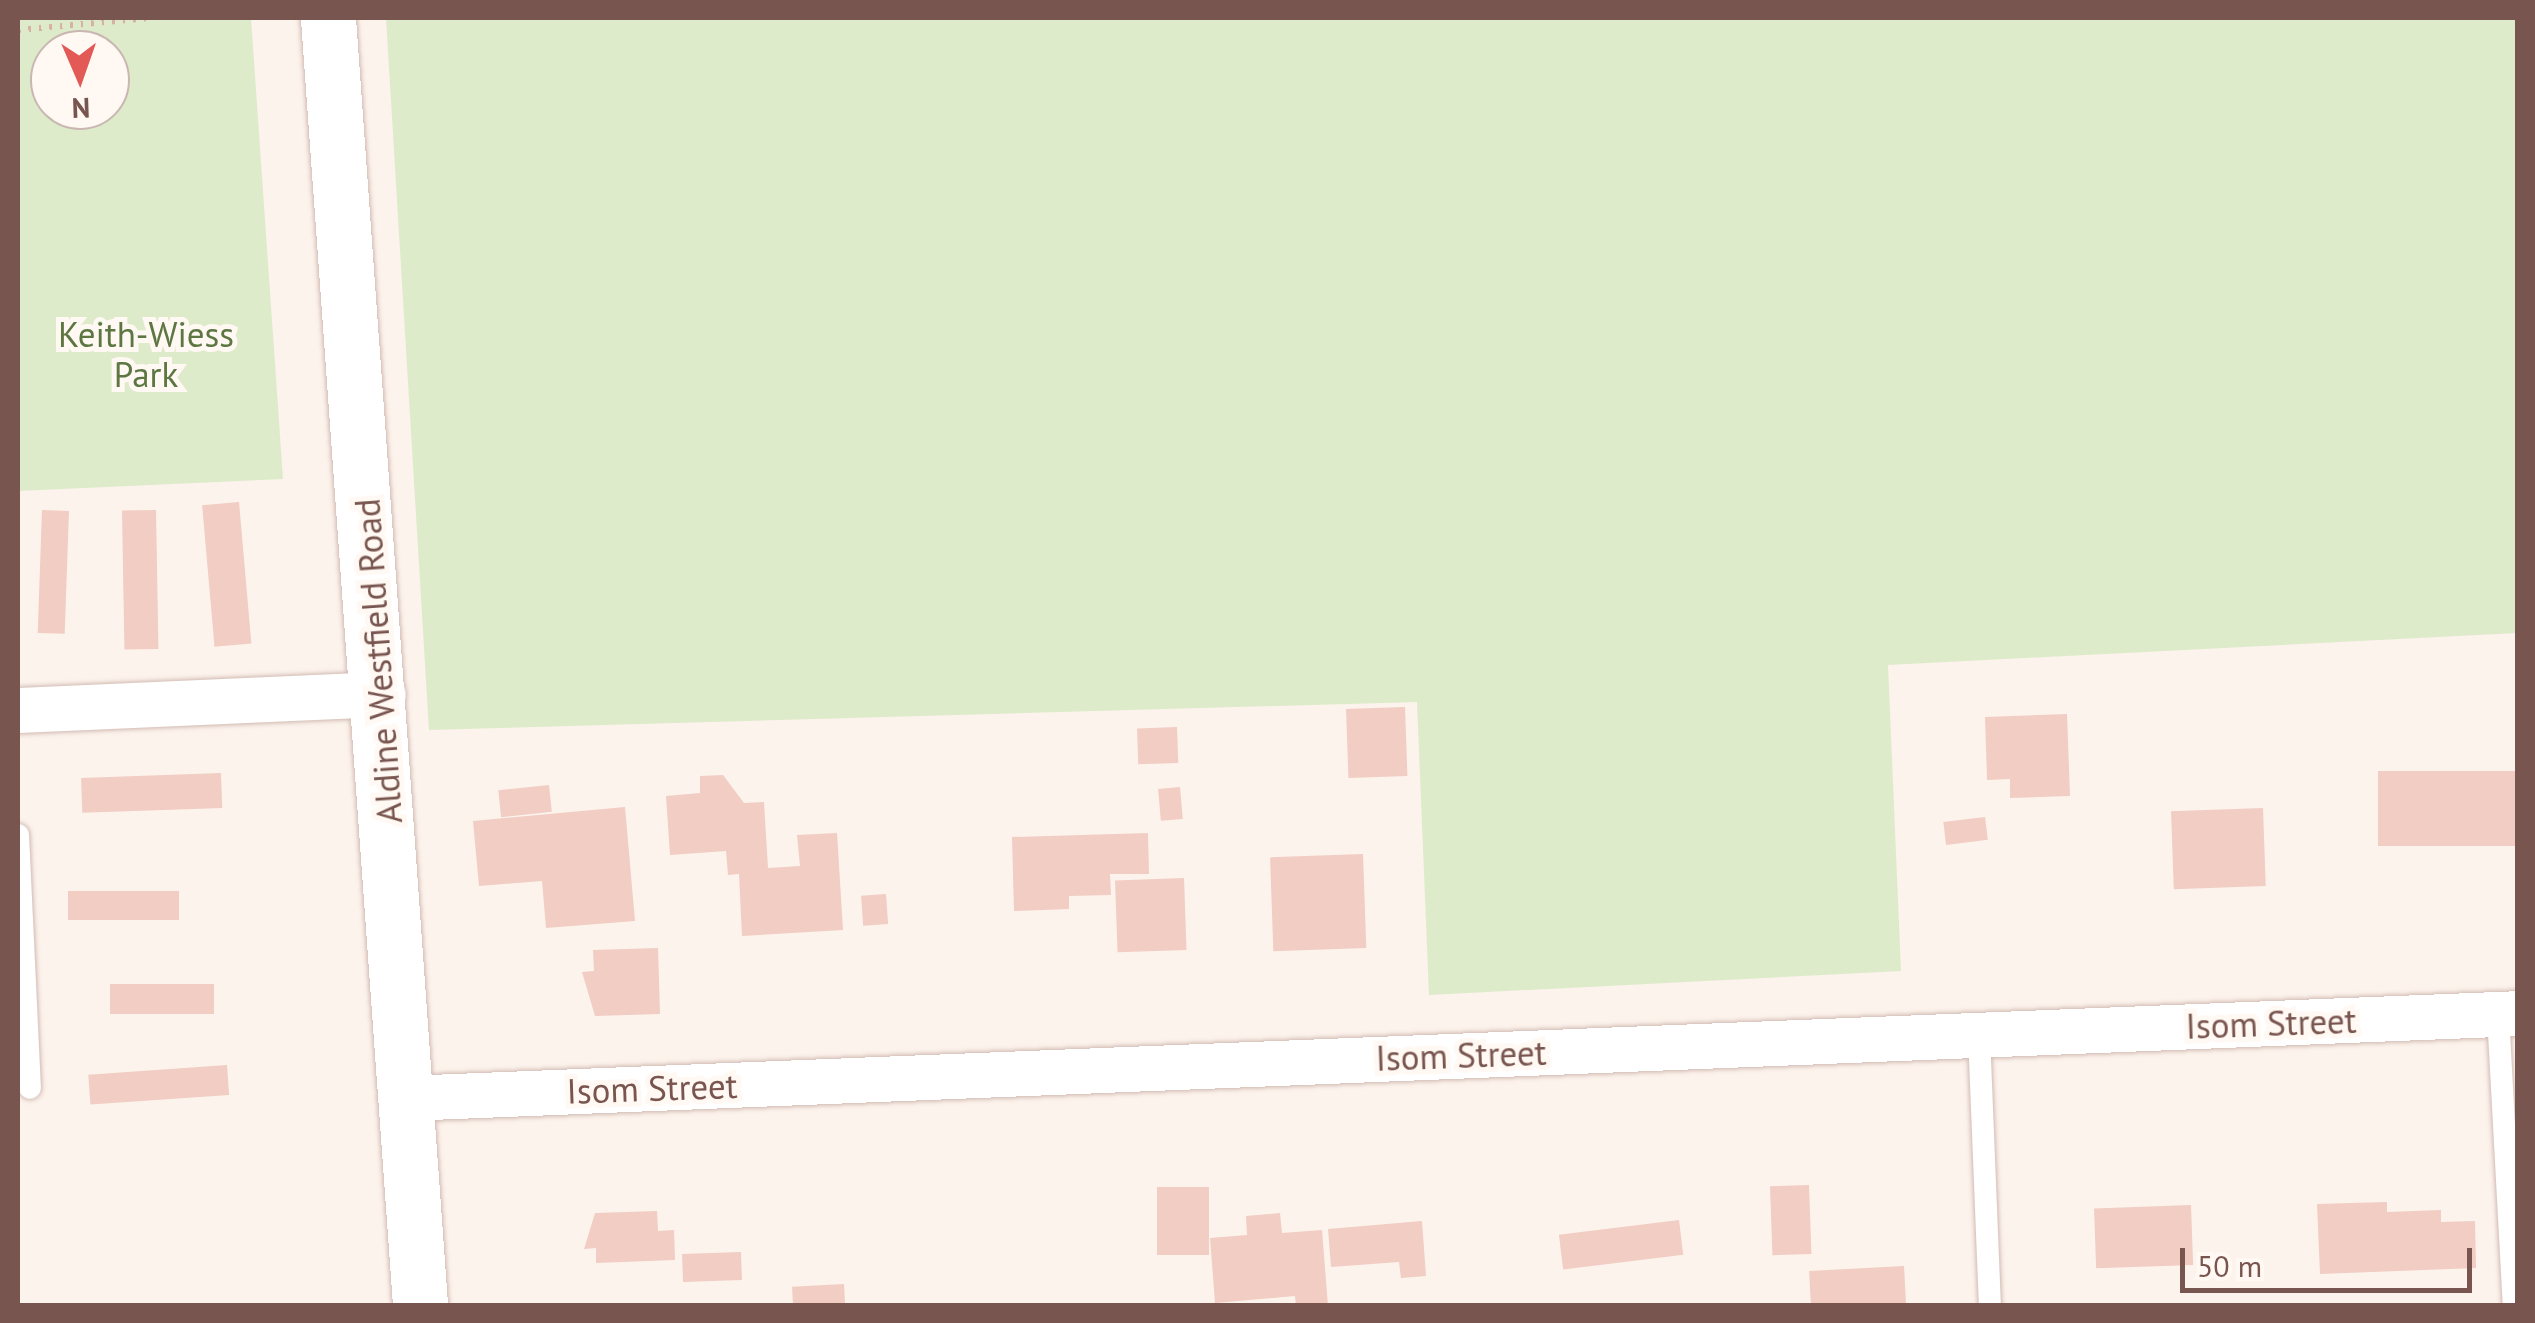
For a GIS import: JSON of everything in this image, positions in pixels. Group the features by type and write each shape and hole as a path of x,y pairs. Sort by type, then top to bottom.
{"main road":[{"name":"Aldine Westfield Road","path":"328,18 383,694 420,1306"}],"street":[{"path":"18,710 383,694"},
{"name":"Isom Street","path":"405,1098 2508,1013"}],"lane":[{"path":"18,835 30,1088"},
{"path":"2508,1013 2514,1306"},
{"path":"1979,1034 1990,1306"}],"path":[{"path":"18,30 149,18"}],"green space":[{"name":"Keith-Wiess Park","path":"18,18 251,18 283,479 18,491"},
{"path":"386,18 2517,18 2517,633 1888,665 1901,971 1429,995 1417,702 429,730"}],"building":[{"path":"239,502 251,643 215,647 202,505"},
{"path":"42,510 69,511 65,634 38,633"},
{"path":"156,510 158,649 124,650 122,511"},
{"path":"1405,707 1407,776 1348,778 1346,709"},
{"path":"2067,714 2070,796 2010,798 2010,779 1987,780 1985,717"},
{"path":"1177,727 1178,763 1138,764 1137,728"},
{"path":"2378,771 2518,771 2518,846 2378,846"},
{"path":"221,773 222,808 82,813 81,778"},
{"path":"723,775 744,803 764,802 768,868 800,866 797,835 837,833 843,930 742,936 739,874 728,875 726,851 670,855 666,796 700,793 700,776"},
{"path":"549,785 552,812 501,817 498,790"},
{"path":"1180,787 1183,819 1161,821 1158,789"},
{"path":"625,807 635,921 546,928 542,881 479,886 473,821"},
{"path":"2263,808 2266,886 2174,889 2171,811"},
{"path":"1985,817 1988,840 1946,845 1943,822"},
{"path":"1148,833 1149,874 1110,874 1111,895 1069,896 1069,909 1014,911 1012,837"},
{"path":"1363,854 1366,948 1273,951 1270,857"},
{"path":"1184,878 1187,950 1118,952 1115,880"},
{"path":"68,891 179,891 179,920 68,920"},
{"path":"886,894 888,924 863,926 861,896"},
{"path":"658,948 660,1014 595,1016 582,972 594,971 593,950"},
{"path":"110,984 214,984 214,1014 110,1014"},
{"path":"227,1065 229,1095 90,1105 88,1075"},
{"path":"1809,1185 1811,1254 1772,1255 1770,1186"},
{"path":"1157,1187 1209,1187 1209,1255 1157,1255"},
{"path":"2387,1202 2387,1212 2441,1210 2441,1222 2475,1221 2476,1268 2320,1274 2317,1204"},
{"path":"2191,1205 2193,1265 2096,1268 2094,1208"},
{"path":"657,1211 658,1231 674,1230 675,1260 596,1263 596,1248 584,1249 595,1213"},
{"path":"1280,1213 1282,1233 1322,1230 1328,1306 1296,1306 1295,1296 1215,1303 1210,1238 1247,1235 1246,1216"},
{"path":"1679,1220 1683,1255 1563,1269 1559,1235"},
{"path":"1422,1221 1426,1276 1401,1278 1399,1262 1331,1267 1328,1229"},
{"path":"741,1252 742,1280 683,1282 682,1254"},
{"path":"1904,1266 1906,1306 1811,1306 1809,1271"},
{"path":"844,1284 845,1306 793,1306 792,1287"}]}
